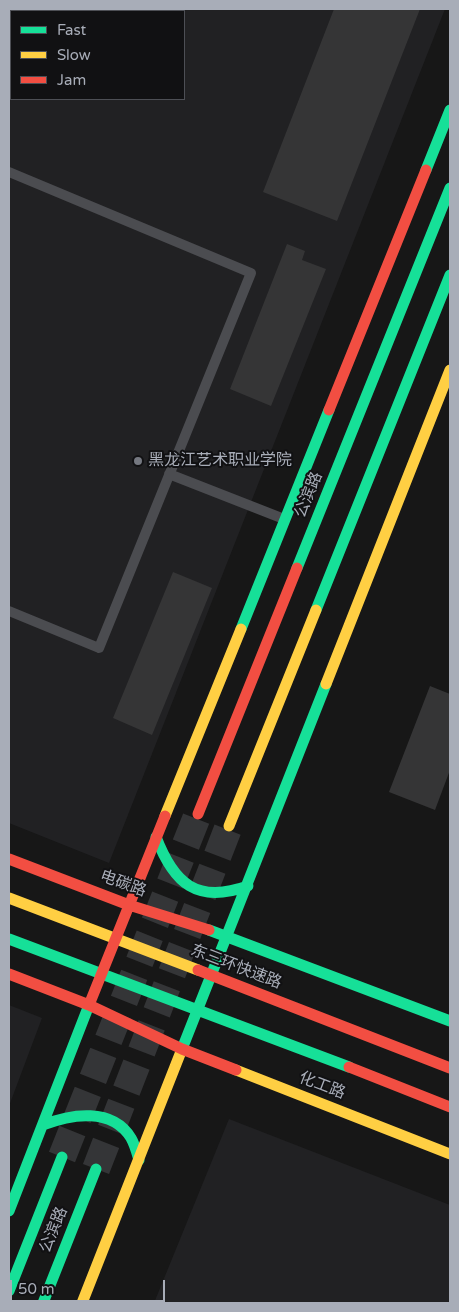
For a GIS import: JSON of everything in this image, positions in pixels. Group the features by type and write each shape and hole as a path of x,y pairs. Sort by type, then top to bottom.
{"main road":[{"path":"9,1211 129,905 450,110"},
{"name":"公滨路","path":"198,814 450,188"},
{"path":"229,826 450,275"},
{"path":"82,1303 450,370"},
{"path":"156,838 169,865 178,877 192,887 206,893 216,894 230,893 248,886"},
{"name":"电碳路","path":"9,859 129,905 227,936"},
{"name":"东三环快速路","path":"9,898 304,1010 450,1068"},
{"path":"227,936 450,1021"},
{"path":"9,939 280,1040 450,1107"},
{"path":"9,974 89,1005 182,1049"},
{"name":"化工路","path":"182,1049 450,1154"},
{"path":"43,1125 70,1116 89,1114 104,1117 118,1124 129,1134 139,1160"},
{"name":"公滨路","path":"9,1291 62,1157"},
{"name":"公滨路","path":"43,1303 96,1169"}],"lane":[{"path":"9,172 250,273 99,648 9,611"},
{"path":"169,474 285,519"}],"shaded area":[{"name":"黑龙江艺术职业学院","path":"9,9 445,9 109,863 9,823"},
{"path":"9,1005 42,1018 9,1106"},
{"path":"229,1119 450,1205 450,1303 154,1303"}],"building":[{"path":"334,9 420,9 337,221 263,192"},
{"path":"287,244 305,251 302,260 326,269 271,406 230,389"},
{"path":"173,572 212,588 152,735 113,718"},
{"path":"430,686 450,694 450,770 435,810 389,792"}],"tunnel":[{"path":"62,1157 198,814"},
{"path":"96,1169 229,826"}],"traffic: fast":[{"path":"426,170 450,110"},
{"path":"297,568 450,188"},
{"path":"316,610 450,275"},
{"path":"241,629 329,410"},
{"path":"182,1049 326,684"},
{"path":"156,837 171,867 190,886 201,891 215,893 248,886"},
{"path":"209,930 450,1021"},
{"path":"9,939 349,1067"},
{"path":"9,1211 89,1005"},
{"path":"43,1125 78,1116 102,1117 113,1121 123,1128 131,1138 139,1160"},
{"path":"9,1291 62,1157"},
{"path":"43,1303 96,1169"}],"traffic: slow":[{"path":"326,684 450,370"},
{"path":"229,826 316,610"},
{"path":"165,816 241,629"},
{"path":"9,898 198,970"},
{"path":"82,1303 182,1049"},
{"path":"236,1070 450,1154"}],"traffic: jam":[{"path":"329,410 426,170"},
{"path":"198,814 297,568"},
{"path":"89,1005 165,816"},
{"path":"9,859 129,905 209,930"},
{"path":"198,970 450,1068"},
{"path":"9,974 89,1005 182,1049 236,1070"},
{"path":"349,1067 450,1107"}],"place":[{"name":"黑龙江艺术职业学院","path":"138,461"}]}
